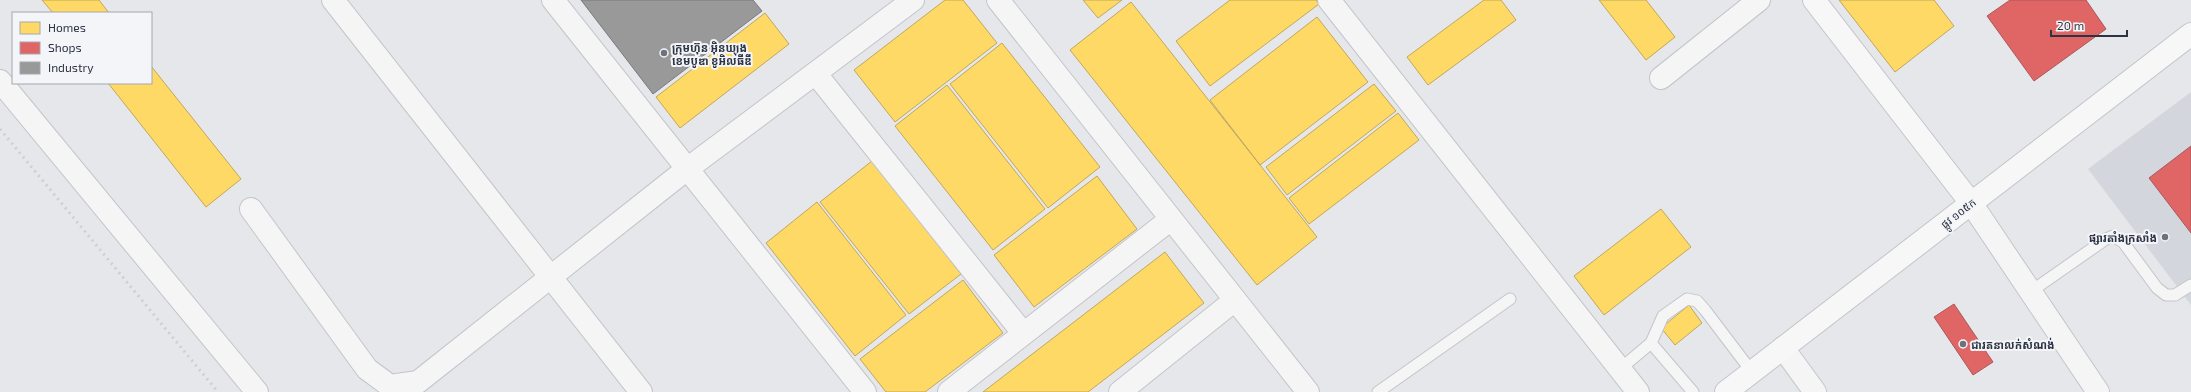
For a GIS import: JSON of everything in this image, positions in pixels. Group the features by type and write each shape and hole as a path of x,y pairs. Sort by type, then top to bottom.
{"main road":[{"path":"1814,0 1971,203"},
{"name":"ផ្លូវ ១០៥ក","path":"1726,392 2191,34"}],"street":[{"path":"332,0 641,392"},
{"path":"553,0 865,392"},
{"path":"251,209 367,369 390,386 418,382 551,278 687,168 816,74 913,0"},
{"path":"998,0 1308,392"},
{"path":"1329,0 1638,392"},
{"path":"1661,78 1759,0"},
{"path":"816,74 1023,333"},
{"path":"0,81 257,392"},
{"path":"1971,203 2098,392"},
{"path":"949,392 1171,219"},
{"path":"1120,392 1235,300"},
{"path":"1783,348 1815,392"}],"lane":[{"path":"2030,292 2106,239 2113,236 2123,242 2157,288 2166,295 2175,295 2191,285"},
{"path":"1620,369 1651,343 1663,316 1687,299 1697,301 1752,372"},
{"path":"1378,392 1510,300"},
{"path":"1651,343 1694,392"}],"shaded area":[{"name":"ផ្សារតាំងក្រសាំង","path":"2191,92 2191,305 2088,169"}],"building: Homes":[{"path":"42,0 99,0 108,12 52,12"},
{"path":"945,0 963,0 997,43 895,122 854,70"},
{"path":"1083,0 1122,0 1098,18"},
{"path":"1230,0 1316,0 1319,4 1210,86 1176,41"},
{"path":"1484,0 1501,0 1516,20 1428,85 1407,57"},
{"path":"1599,0 1646,0 1675,37 1646,60"},
{"path":"1839,0 1934,0 1954,26 1895,72"},
{"path":"1131,2 1317,237 1257,285 1070,50"},
{"path":"765,13 789,44 680,128 656,97"},
{"path":"1317,17 1368,82 1260,165 1210,100"},
{"path":"1002,43 1100,167 1048,208 950,84"},
{"path":"152,67 241,179 206,207 109,84 152,84"},
{"path":"1374,84 1396,111 1287,195 1266,167"},
{"path":"947,85 1045,209 993,250 895,126"},
{"path":"1398,113 1419,140 1309,224 1289,198"},
{"path":"872,161 961,274 909,314 820,202"},
{"path":"1097,176 1137,229 1034,307 994,255"},
{"path":"817,202 906,315 855,356 766,243"},
{"path":"1661,209 1691,247 1604,315 1574,276"},
{"path":"1165,252 1204,303 1088,392 983,392"},
{"path":"963,280 1003,333 925,392 886,392 860,359"},
{"path":"1689,305 1702,323 1675,345 1661,328"}],"building: Shops":[{"path":"2010,0 2086,0 2106,29 2034,81 1987,16"},
{"path":"2191,146 2191,233 2149,178"},
{"path":"1954,304 1993,362 1973,375 1934,317"}],"building: Industry":[{"name":"ក្រុមហ៊ុន អ៊ិនឃ្យុង ខេមបូឌា ខូអិលធីឌី","path":"581,0 753,0 762,11 653,94"}],"railway":[{"path":"0,129 218,392"}],"place":[{"name":"ក្រុមហ៊ុន អ៊ិនឃ្យុង ខេមបូឌា ខូអិលធីឌី","path":"664,53"},
{"name":"ផ្សារតាំងក្រសាំង","path":"2165,237"},
{"name":"ជារតនាលក់សំណង់","path":"1963,344"}]}
